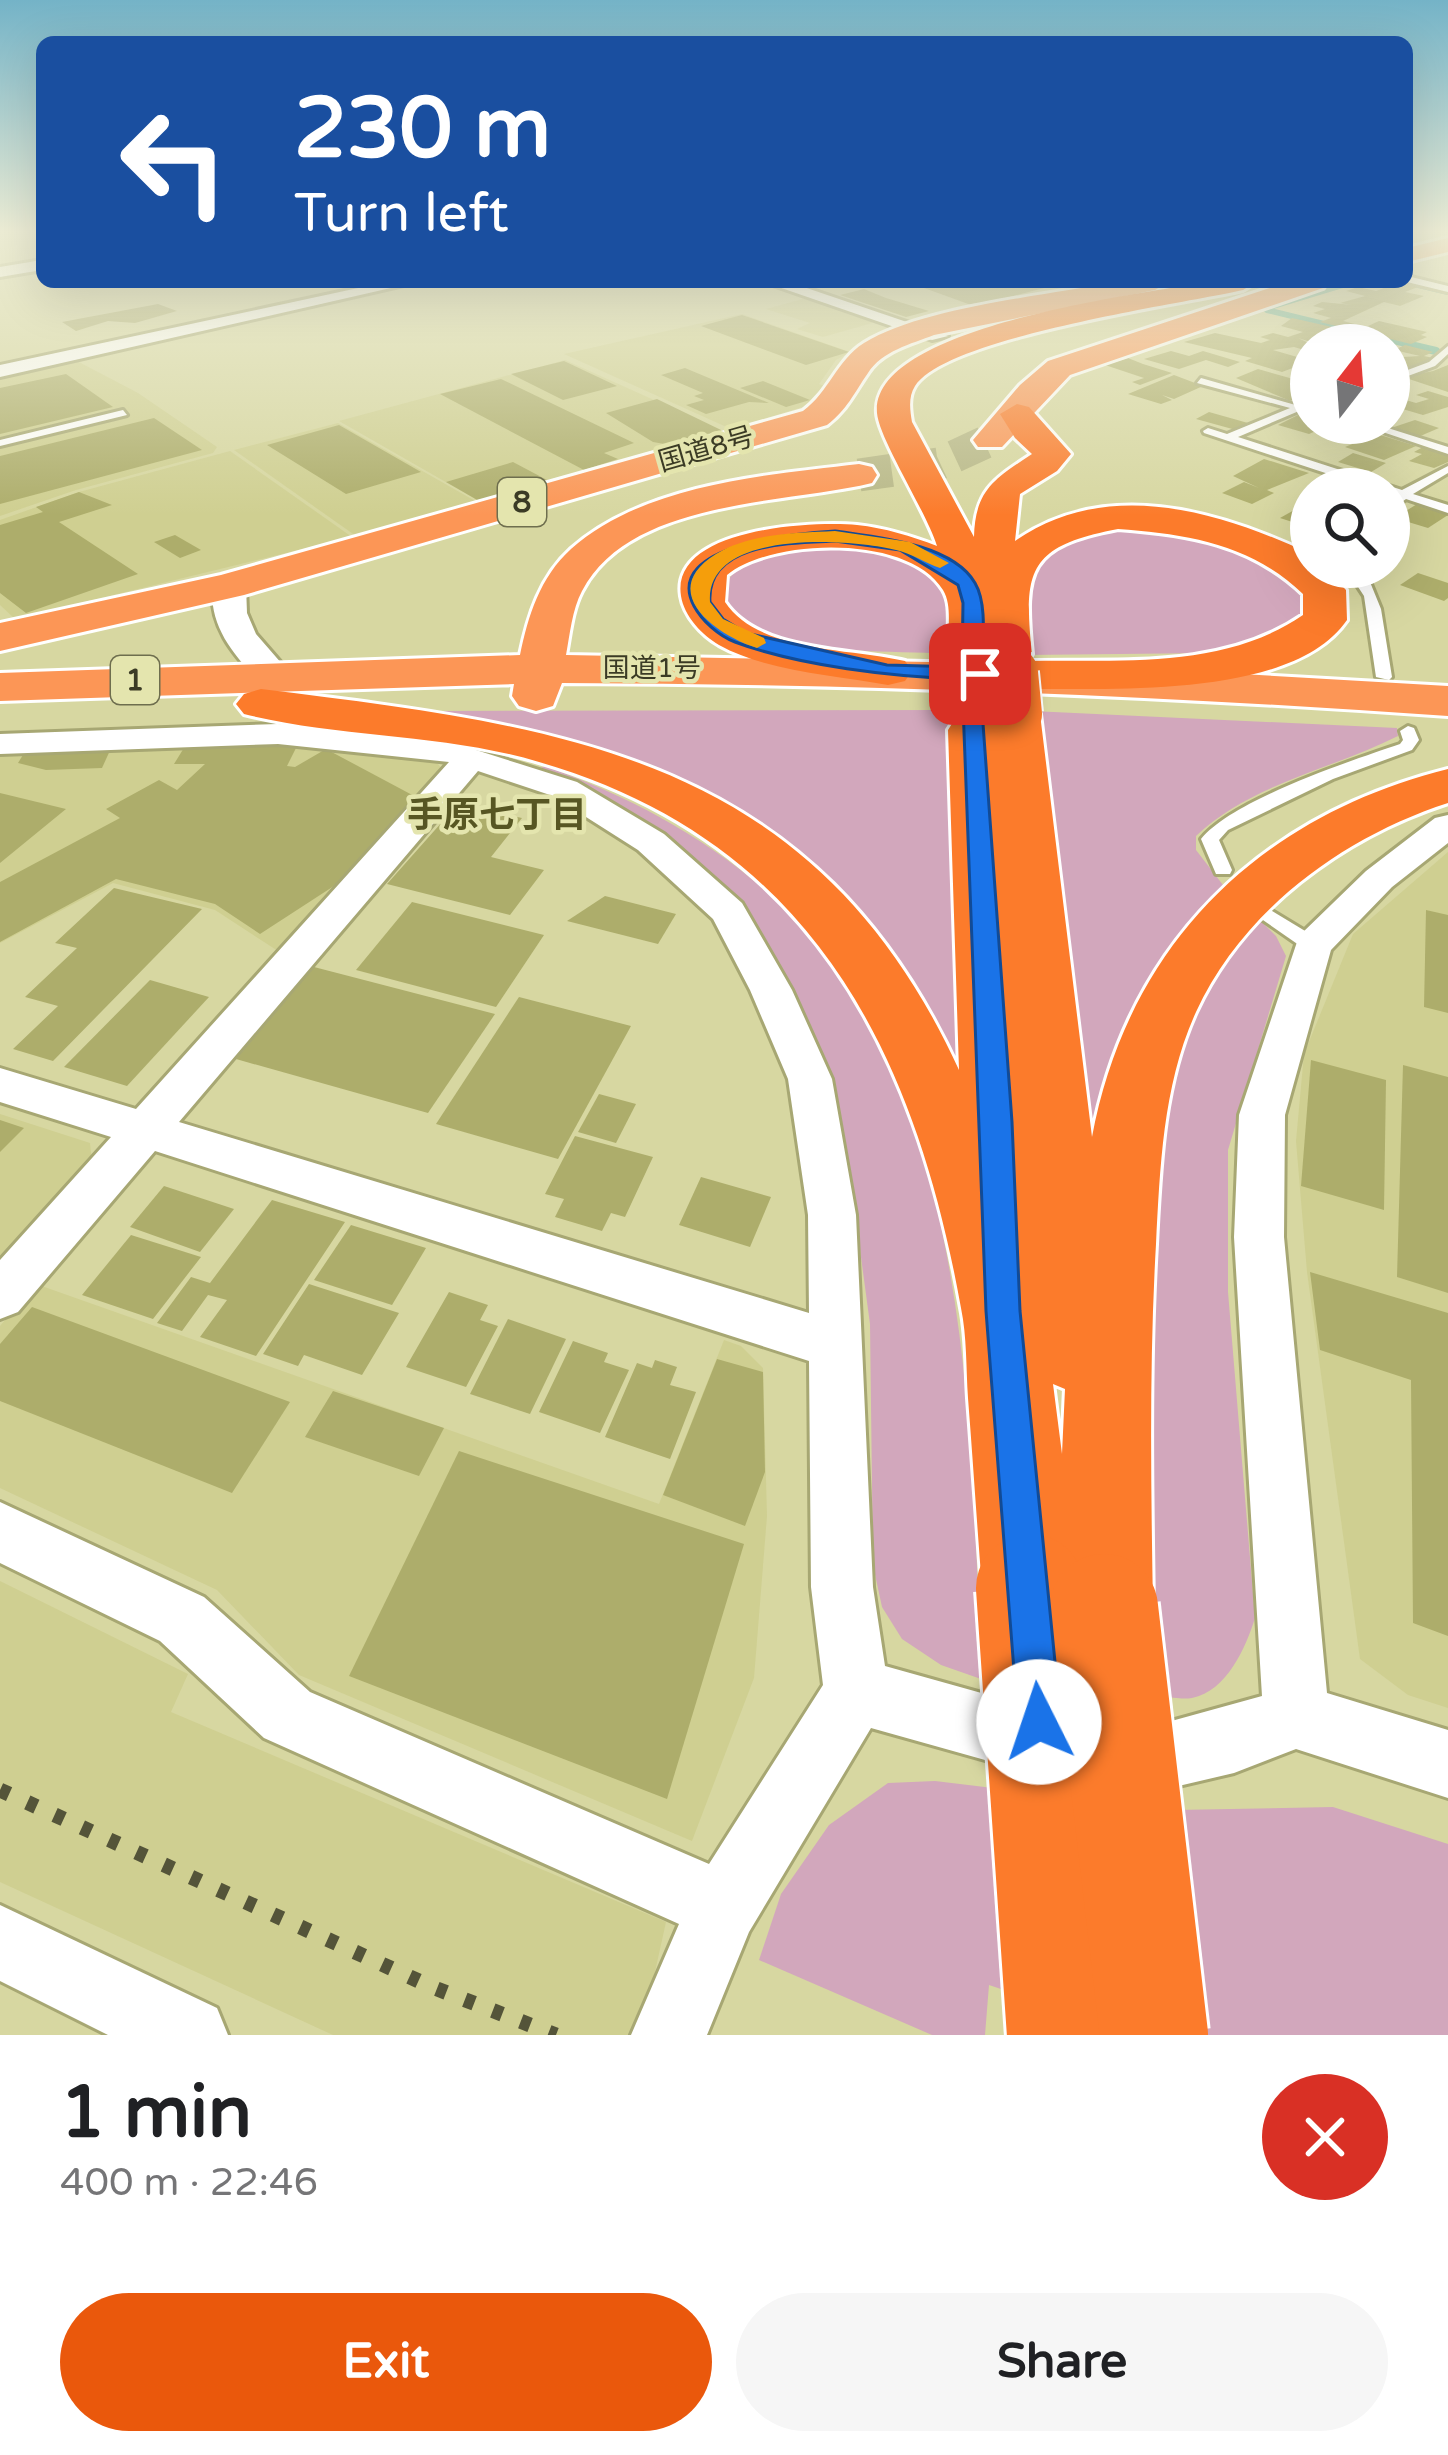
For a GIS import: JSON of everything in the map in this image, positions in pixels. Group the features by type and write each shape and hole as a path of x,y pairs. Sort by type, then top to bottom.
{"highway":[{"name":"国道8号","path":"230,586 815,418 838,403 862,359 964,325"},
{"path":"988,603 895,422 892,399 902,381 930,359 982,340 1050,325"},
{"path":"1061,2035 1067,1598 999,681 988,603 999,492 1010,481 1045,465 1052,454 1003,427 1043,378 1060,368 1187,325"},
{"name":"国道8号","path":"539,682 564,583 622,532 723,495 859,475"},
{"path":"988,603 1034,543 1074,524 1105,519 1173,520 1243,535 1292,557 1324,589 1327,604 1312,631 1293,645 1265,654 1181,669 999,681"},
{"path":"887,671 740,638 716,622 701,603 700,586 706,572 724,556 779,539 876,540 904,546 948,568 988,603"},
{"name":"8","path":"0,637 230,586"},
{"name":"国道1号","path":"1,716 266,688 887,671 999,681 1448,701"},
{"path":"999,681 997,1122 1003,1311"},
{"name":"国道1号","path":"539,682 998,699 1435,745"},
{"path":"266,688 564,752 685,802 763,852 844,929 920,1048 978,1205 1067,1598 1154,2035"},
{"path":"1067,1598 1112,1298 1123,1177 1138,1087 1162,1014 1196,955 1233,910 1321,839 1375,810 1435,745"}],"street":[{"path":"0,371 212,325"},
{"path":"910,325 933,332"},
{"path":"230,586 230,622 266,688"},
{"path":"1,716 438,748 565,789 651,842 728,912 771,990 810,1079 832,1215 842,1587 856,1690 783,1816 723,1907 669,2035"},
{"path":"0,1296 471,758"},
{"path":"1296,1716 1258,1237 1262,1114 1313,945 1379,879 1448,826"},
{"path":"0,1085 835,1345"},
{"path":"0,1532 182,1619 287,1715 723,1907"},
{"path":"856,1690 1122,1765 1234,1741 1296,1716 1448,1764"},
{"path":"0,1942 190,2035"}],"lane":[{"path":"1410,372 1432,364 1448,349"},
{"path":"1201,381 1290,402"},
{"path":"0,443 123,413"},
{"path":"1228,437 1290,413"},
{"path":"1208,431 1322,468"},
{"path":"1410,439 1448,452"},
{"path":"1410,491 1448,469"},
{"path":"1410,497 1448,509"},
{"path":"1366,588 1377,605 1376,656 1384,677"},
{"path":"1223,869 1210,839 1222,826 1327,776 1406,747 1435,745"},
{"path":"1267,914 1313,945"}],"shaded area":[{"path":"693,325 773,325 850,352 836,360 819,384 832,389 812,404 731,429 564,354"},
{"path":"806,325 865,325 823,337 797,329"},
{"path":"565,360 723,431 479,501 339,421"},
{"path":"77,361 138,393 217,447 213,453 0,516 0,375"},
{"path":"338,423 477,502 356,536 234,450"},
{"path":"230,451 352,537 15,619 0,605 0,520 79,492"},
{"path":"1125,527 1215,536 1290,579 1290,588 1303,588 1304,617 1270,641 1212,653 1025,655 1027,567 1054,543"},
{"path":"812,542 893,555 932,577 944,595 948,654 804,644 751,624 729,607 725,584 741,563"},
{"path":"953,710 965,1072 857,919 772,842 436,715 436,711"},
{"path":"1032,711 1397,728 1398,736 1267,790 1196,836 1196,850 1223,885 1169,948 1134,1006 1084,1149"},
{"path":"283,744 434,759 442,769 278,951 215,910 113,883 0,943 0,751"},
{"path":"545,766 665,820 721,855 773,897 839,971 888,1059 924,1157 948,1262 973,1479 981,1679 941,1665 902,1639 882,1607 873,1565 870,1324 854,1205 751,921 711,874 667,840 581,786 538,769"},
{"path":"1448,852 1448,1708 1408,1695 1360,1659 1307,1272 1296,1141 1304,1054 1353,934"},
{"path":"1258,918 1276,936 1286,956 1228,1150 1228,1292 1255,1618 1225,1677 1204,1694 1178,1698 1154,1695 1141,1159 1194,1002"},
{"path":"0,1114 90,1143 92,1162 0,1264"},
{"path":"36,1284 659,1504 724,1340 741,1346 763,1368 767,1516 754,1678 692,1841 299,1675 217,1590 0,1488 0,1326"},
{"path":"0,1581 188,1674 171,1712 666,1922 636,2035 333,2035 0,1882"},
{"path":"935,1781 1175,1810 1333,1807 1448,1844 1448,2035 1138,2035 989,1985 985,2035 932,2035 759,1960 781,1894 829,1825 888,1783"}],"building":[{"path":"771,325 849,352 806,365 701,326"},
{"path":"1410,328 1427,332 1421,335 1427,337 1410,344"},
{"path":"1215,333 1261,343 1270,340 1260,337 1273,333 1288,337 1290,348 1273,350 1290,355 1290,369 1282,372 1245,361 1252,358 1184,342"},
{"path":"1410,346 1433,352 1424,356 1433,358 1410,368 1410,357 1420,356 1410,354"},
{"path":"1171,351 1189,356 1203,351 1240,362 1228,367 1206,360 1179,369 1144,359"},
{"path":"1128,358 1172,373 1140,385 1132,382 1144,378 1105,365"},
{"path":"564,361 617,386 563,400 511,374"},
{"path":"1448,365 1448,392 1410,379"},
{"path":"685,368 769,403 749,402 706,414 686,405 704,400 694,396 703,393 661,375"},
{"path":"1258,369 1290,378 1290,400 1288,400 1236,378"},
{"path":"66,374 113,407 0,434 0,388"},
{"path":"1174,375 1203,386 1174,399 1162,395 1172,400 1161,404 1128,394"},
{"path":"501,379 634,443 604,453 618,459 584,470 440,394"},
{"path":"763,381 810,400 786,407 740,388"},
{"path":"1428,391 1448,397 1448,407 1423,415 1410,411 1410,401 1429,399 1416,395"},
{"path":"657,399 721,430 670,445 653,442 606,413"},
{"path":"1209,412 1248,423 1236,430 1196,419"},
{"path":"154,418 202,450 0,504 0,456"},
{"path":"1410,422 1439,428 1418,437 1410,434"},
{"path":"339,425 421,472 346,494 267,445"},
{"path":"1352,444 1416,446 1384,460 1345,447"},
{"path":"1423,447 1448,455 1448,462 1434,468 1409,461 1422,454 1414,452"},
{"path":"1353,453 1386,463 1358,468 1338,462"},
{"path":"1264,459 1293,468 1290,481 1267,490 1274,493 1252,504 1222,493 1244,482 1259,488 1233,476"},
{"path":"513,462 547,480 479,501 446,482"},
{"path":"79,492 112,505 59,522 138,574 26,613 0,593 0,525 43,512 36,507"},
{"path":"1417,504 1448,515 1428,528 1410,523 1410,508"},
{"path":"175,535 201,550 180,558 154,542"},
{"path":"1418,573 1448,583 1448,598 1444,601 1408,588 1410,578"},
{"path":"187,743 297,746 287,766 295,767 326,749 416,797 337,884 260,934 215,904 116,879 0,942 0,882 120,818 106,809 159,780 177,790 205,764 174,764"},
{"path":"112,746 102,768 46,770 18,763 26,750"},
{"path":"0,793 66,809 0,863"},
{"path":"458,804 522,818 491,857 544,870 510,915 387,884"},
{"path":"114,888 202,909 53,1061 13,1049 58,1006 25,997 77,948 55,943"},
{"path":"605,896 676,914 658,944 567,921"},
{"path":"412,902 544,935 496,1007 356,970"},
{"path":"1426,910 1448,915 1448,1013 1424,1007"},
{"path":"314,967 495,1014 428,1113 236,1059"},
{"path":"150,980 209,997 127,1086 64,1067"},
{"path":"519,997 631,1026 558,1159 436,1124"},
{"path":"1311,1060 1386,1080 1384,1210 1301,1186"},
{"path":"1403,1065 1448,1077 1448,1293 1397,1277"},
{"path":"599,1094 636,1104 616,1143 578,1132"},
{"path":"0,1120 24,1128 0,1152"},
{"path":"575,1136 653,1157 625,1217 611,1213 602,1231 555,1217 564,1199 545,1194"},
{"path":"701,1177 771,1197 750,1247 679,1225"},
{"path":"164,1186 234,1209 200,1252 130,1227"},
{"path":"272,1200 345,1222 256,1356 200,1337 227,1300 208,1295 182,1331 157,1323 191,1277 210,1283"},
{"path":"351,1225 426,1248 392,1305 314,1280"},
{"path":"131,1235 201,1257 153,1319 82,1295"},
{"path":"1310,1272 1448,1313 1448,1636 1413,1623 1411,1380 1320,1350"},
{"path":"309,1284 399,1313 362,1375 304,1355 298,1366 263,1354"},
{"path":"449,1292 488,1305 480,1320 498,1326 466,1387 406,1367"},
{"path":"32,1307 290,1402 232,1493 0,1401 0,1344"},
{"path":"508,1319 566,1339 530,1414 470,1394"},
{"path":"573,1341 608,1353 604,1362 629,1370 600,1433 539,1412"},
{"path":"717,1359 763,1372 765,1472 745,1526 663,1495"},
{"path":"655,1360 677,1367 670,1385 696,1392 670,1459 605,1437 637,1363 652,1368"},
{"path":"333,1391 444,1428 419,1476 305,1437"},
{"path":"459,1451 744,1544 667,1799 349,1676"}],"waterway":[{"path":"1328,325 1418,347"},
{"path":"1410,345 1436,351"}],"tunnel":[{"path":"859,475 938,464 990,440"}],"railway":[{"path":"0,1790 432,1987 556,2035"}],"slow traffic":[{"path":"757,643 716,622 701,603 700,586 706,572 724,556 779,539 835,536 904,546 940,563"}],"district":[{"name":"手原七丁目","path":"497,814"}],"route":[{"path":"980,674 934,673 887,671 740,638 716,622 701,603 700,586 706,572 724,556 779,539 835,536 904,546 931,557 966,583 972,603 972,652 972,681 971,710 997,1122 1003,1311 1039,1722"}]}
